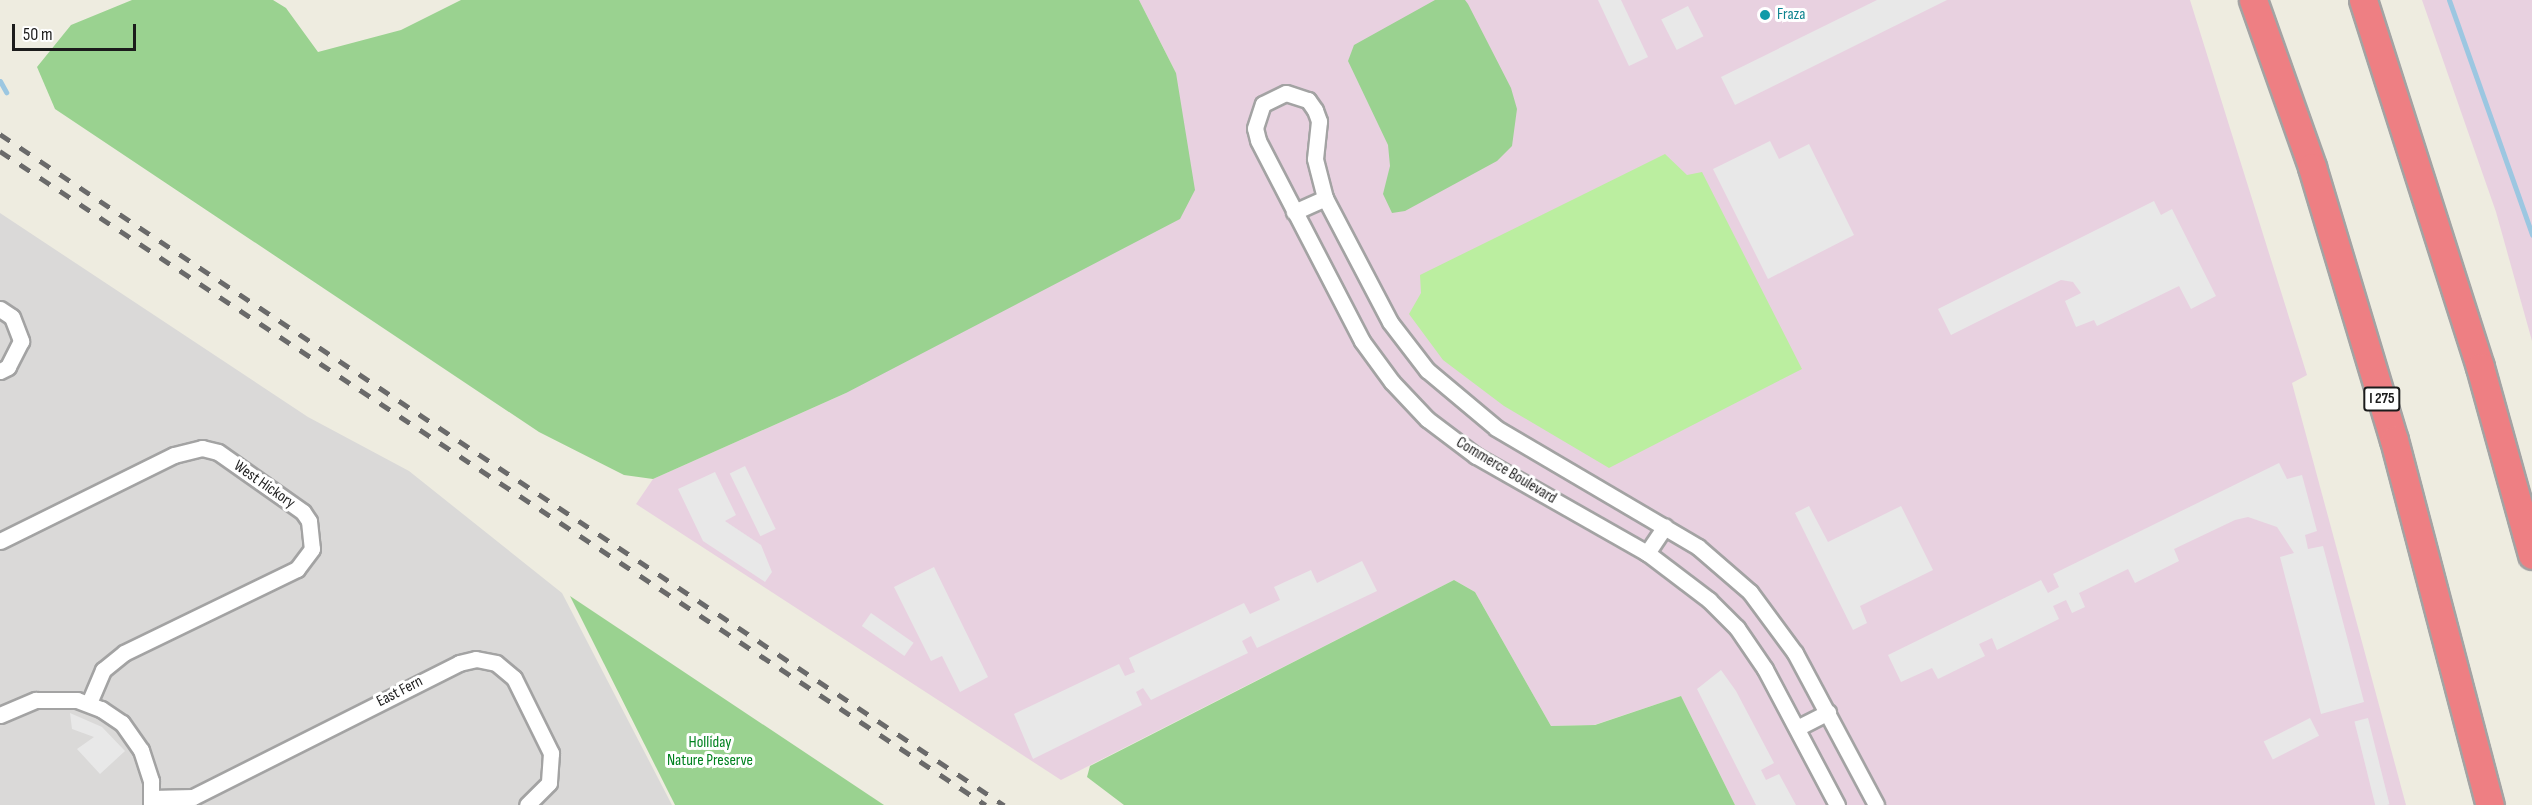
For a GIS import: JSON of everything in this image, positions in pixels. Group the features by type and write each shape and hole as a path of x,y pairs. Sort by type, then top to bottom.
{"highway":[{"name":"I 275","path":"2253,0 2312,167 2394,440 2490,805"},
{"path":"2363,0 2476,357 2532,555"}],"street":[{"name":"Commerce Boulevard","path":"1837,805 1797,728 1737,628 1709,600 1647,553 1476,456 1420,412 1362,341 1294,212 1255,128 1263,104 1286,93 1308,100 1315,110 1319,121 1315,159 1325,198 1390,322 1426,370 1449,392 1496,428 1698,547 1750,592 1795,653 1876,805"},
{"path":"1294,212 1325,198"},
{"path":"0,309 12,317 21,341 8,367 0,371"},
{"name":"West Hickory","path":"0,541 174,454 202,448 218,452 303,512 309,521 312,549 297,569 124,653 103,670 89,703"},
{"path":"1647,553 1665,526"},
{"name":"East Fern","path":"152,802 193,797 459,663 476,659 496,663 514,678 551,753 549,783 527,805"},
{"path":"1,711 36,699 65,698 89,703 112,716 133,736 148,768 152,802"},
{"path":"1797,728 1828,712"}],"shaded area":[{"path":"1139,0 2190,0 2307,375 2292,383 2406,805 1735,805 1681,696 1594,725 1551,726 1475,592 1454,580 1061,780 636,504 653,479 846,393 1176,73"},
{"path":"1598,0 1621,0 1648,57 1629,66"},
{"path":"1877,0 1947,0 1735,105 1721,77"},
{"path":"2422,0 2532,0 2532,341 2496,212"},
{"path":"1688,6 1703,36 1677,50 1661,20"},
{"path":"1770,141 1779,159 1809,144 1854,235 1768,279 1713,169"},
{"path":"2154,201 2161,215 2172,209 2216,296 2191,309 2179,286 2097,326 2094,320 2076,327 2065,301 2081,293 2073,282 2061,280 1951,335 1938,309"},
{"path":"0,213 308,417 409,471 562,593 672,805 0,805"},
{"path":"2279,463 2287,479 2302,475 2317,531 2305,535 2308,549 2323,546 2364,702 2321,714 2280,557 2294,553 2277,527 2248,517 2235,520 2174,549 2179,561 2135,583 2128,569 2079,593 2085,607 2072,613 2066,600 2053,606 2059,619 1997,650 1992,638 1979,644 1985,656 1938,679 1932,668 1901,682 1888,655 2041,580 2048,593 2059,587 2053,574"},
{"path":"745,466 776,529 760,536 730,473"},
{"path":"715,472 736,515 725,521 761,545 772,572 765,582 703,541 678,489"},
{"path":"1809,506 1828,542 1901,506 1933,570 1860,606 1867,623 1853,630 1795,513"},
{"path":"1362,561 1377,591 1257,648 1251,636 1242,641 1248,653 1151,700 1143,688 1136,692 1142,705 1033,759 1014,714 1119,664 1125,676 1135,672 1129,658 1244,603 1250,614 1280,600 1274,587 1311,570 1317,583"},
{"path":"934,567 988,677 960,692 942,656 931,661 894,587"},
{"path":"871,613 914,643 904,656 862,626"},
{"path":"1721,670 1736,691 1774,763 1761,770 1766,780 1779,774 1796,805 1756,805 1697,689"},
{"path":"70,713 102,727 125,751 100,774 77,749 94,737 72,729"},
{"path":"2310,718 2319,736 2273,759 2264,742"},
{"path":"2368,718 2390,804 2375,805 2354,721"}],"green space":[{"path":"132,0 273,0 286,8 318,52 401,30 461,0 1139,0 1176,73 1195,190 1180,219 846,393 653,479 624,475 539,432 55,109 37,67 71,25"},
{"path":"1435,0 1465,0 1468,4 1511,88 1517,109 1512,146 1497,161 1405,211 1392,213 1383,194 1390,166 1388,145 1348,61 1354,45"},
{"path":"1665,154 1687,175 1702,172 1802,369 1609,468 1504,406 1443,360 1409,314 1421,293 1420,275"},
{"path":"1454,580 1475,592 1551,726 1595,725 1681,696 1735,805 1124,805 1087,777 1090,766"},
{"name":"Holliday Nature Preserve","path":"570,596 884,805 675,805"}],"waterway":[{"path":"2449,0 2532,235"},
{"path":"0,81 6,92"}],"railway":[{"path":"0,134 1004,805"},
{"path":"0,151 986,805"}],"place":[{"name":"Fraza","path":"1765,15"}]}
